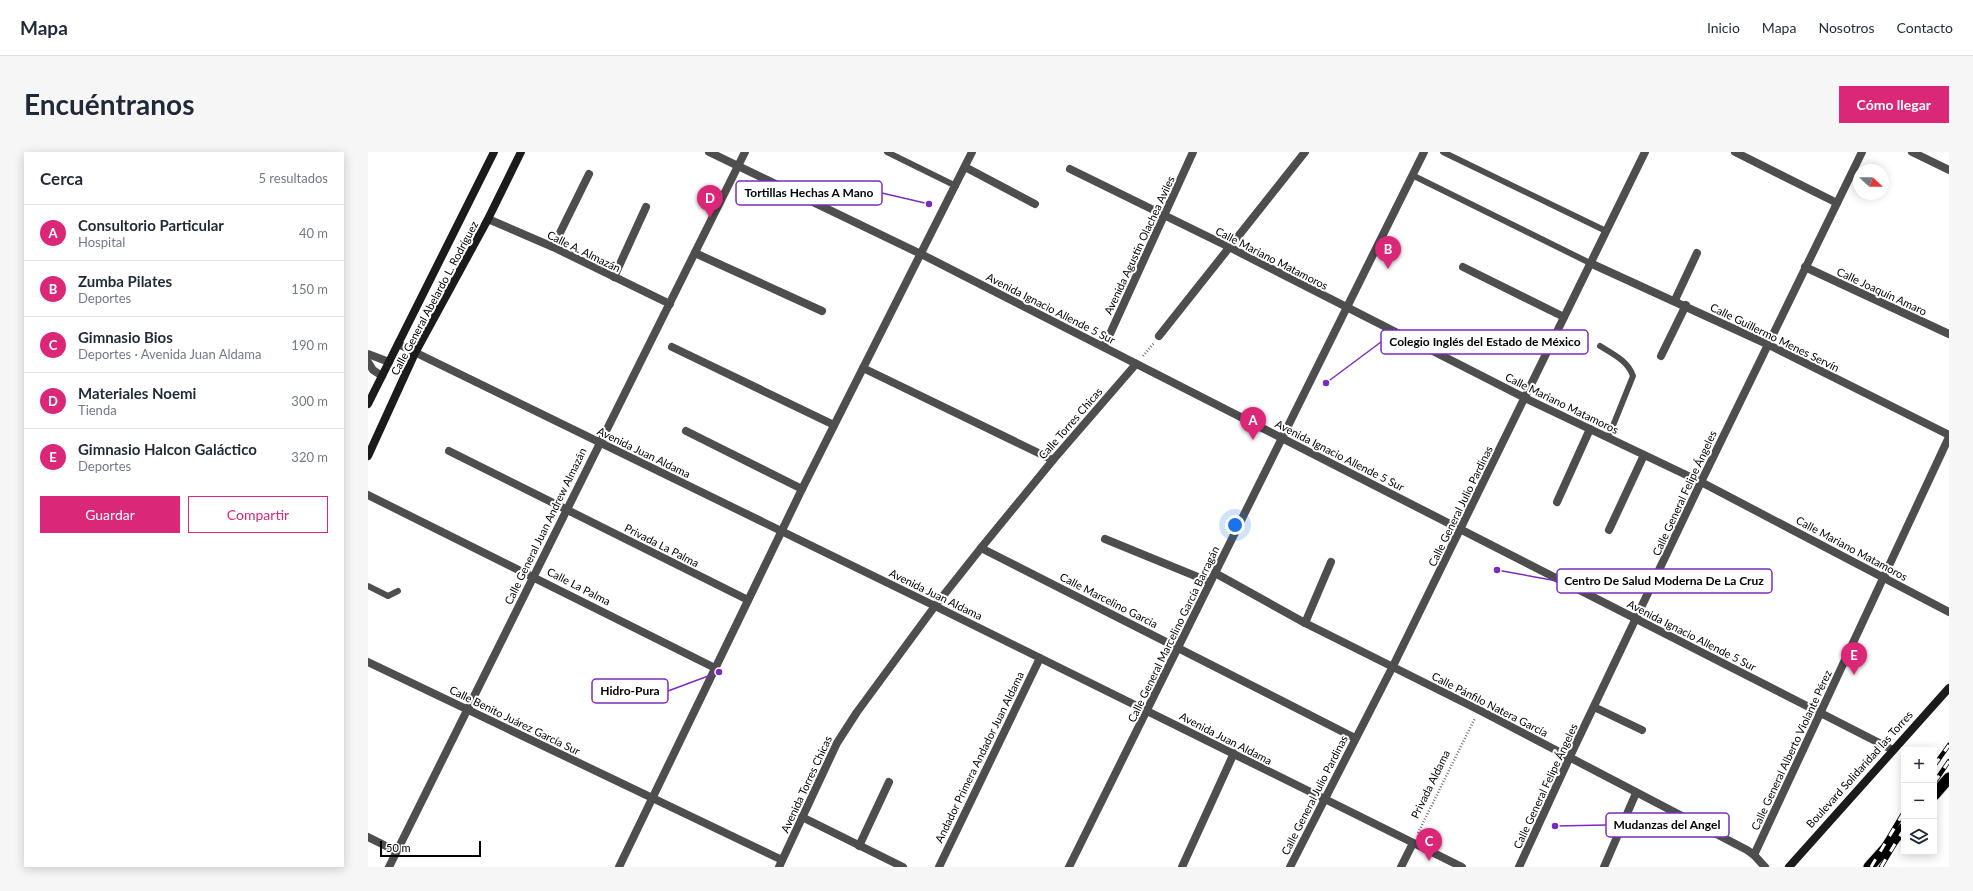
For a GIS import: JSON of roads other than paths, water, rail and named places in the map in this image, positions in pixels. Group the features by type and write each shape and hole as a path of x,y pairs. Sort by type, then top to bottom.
{"highway":[{"path":"1937,792 1949,778"},
{"path":"1869,867 1901,831"}],"main road":[{"name":"Calle General Abelardo L. Rodríguez","path":"368,404 494,152"},
{"name":"Calle General Abelardo L. Rodríguez","path":"368,456 415,353 488,219 521,152"},
{"name":"Boulevard Solidaridad las Torres","path":"1789,867 1949,688"}],"street":[{"name":"Avenida Ignacio Allende 5 Sur","path":"709,152 920,254 1104,346 1136,364 1893,750"},
{"name":"Calle General Juan Andrew Almazán","path":"389,867 599,442 695,254 744,152"},
{"path":"619,867 802,489 972,152"},
{"name":"Avenida Agustin Olachea Aviles","path":"1104,346 1193,152"},
{"path":"1159,336 1304,152"},
{"name":"Calle General Marcelino García Barragán","path":"1069,867 1424,152"},
{"name":"Calle General Julio Pardinas","path":"1290,867 1393,666 1645,152"},
{"path":"1735,152 1837,203"},
{"name":"Calle General Felipe Ángeles","path":"1519,867 1569,758 1767,344 1862,152"},
{"path":"1912,152 1949,170"},
{"path":"965,167 1035,204"},
{"name":"Calle Mariano Matamoros","path":"1070,169 1163,216 1230,247 1346,308 1524,398 1701,482 1949,612"},
{"path":"553,247 589,174"},
{"path":"614,277 646,207"},
{"name":"Calle A. Almazán","path":"488,219 553,247 670,304"},
{"path":"1675,300 1697,253"},
{"path":"695,254 822,311"},
{"name":"Calle Guillermo Menes Servín","path":"1590,263 1675,300 1767,344 1949,436"},
{"path":"1463,267 1564,317"},
{"name":"Calle Joaquín Amaro","path":"1805,267 1949,334"},
{"path":"1661,356 1686,306"},
{"name":"Avenida Juan Aldama","path":"398,344 1147,710 1462,867"},
{"path":"672,347 834,426"},
{"path":"368,354 389,362"},
{"path":"368,362 373,370 382,376"},
{"name":"Calle Torres Chicas","path":"856,712 935,606 981,548 1053,460 1136,364"},
{"path":"862,368 1053,460"},
{"path":"1557,502 1590,429"},
{"path":"686,431 802,489"},
{"name":"Calle General Alberto Violante Pérez","path":"1754,855 1949,436"},
{"name":"Privada La Palma","path":"449,451 748,600"},
{"path":"1609,530 1644,455"},
{"name":"Calle La Palma","path":"368,495 533,575 715,668"},
{"path":"1105,538 1210,582"},
{"name":"Calle Marcelino Garcia","path":"981,548 1355,738"},
{"path":"1306,623 1331,562"},
{"name":"Calle Pánfilo Natera García","path":"1215,573 1306,623 1479,710 1754,855 1765,867"},
{"name":"Andador Primera Andador Juan Aldama","path":"939,867 1040,658"},
{"name":"Calle Benito Juárez García Sur","path":"368,662 467,708 652,798 781,864"},
{"path":"1594,707 1642,730"},
{"name":"Avenida Torres Chicas","path":"781,864 837,743 856,712"},
{"path":"1182,867 1234,753"},
{"path":"859,846 889,782"},
{"path":"1604,867 1636,793"},
{"path":"802,817 903,867"},
{"path":"368,837 396,851"},
{"path":"1402,867 1413,843"}],"lane":[{"path":"887,152 956,186"},
{"path":"1444,152 1606,231"},
{"path":"1412,175 1590,263"},
{"path":"1600,346 1624,361 1630,368 1632,376 1608,438"},
{"path":"368,586 388,596 398,592"}],"railway":[{"path":"1937,762 1949,745"},
{"path":"1937,779 1949,761"},
{"path":"1871,867 1901,817"},
{"path":"1881,867 1901,834"}],"place":[{"name":"Tortillas Hechas A Mano","path":"929,204"},
{"name":"Materiales Noemi","path":"710,218"},
{"name":"Zumba Pilates","path":"1388,269"},
{"name":"Colegio Inglés del Estado de México","path":"1326,383"},
{"name":"Consultorio Particular","path":"1253,440"},
{"name":"Centro De Salud Moderna De La Cruz","path":"1497,570"},
{"name":"Hidro-Pura","path":"719,672"},
{"name":"Gimnasio Halcon Galáctico","path":"1854,675"},
{"name":"Mudanzas del Angel","path":"1555,826"},
{"name":"Gimnasio Bios","path":"1429,861"}]}
